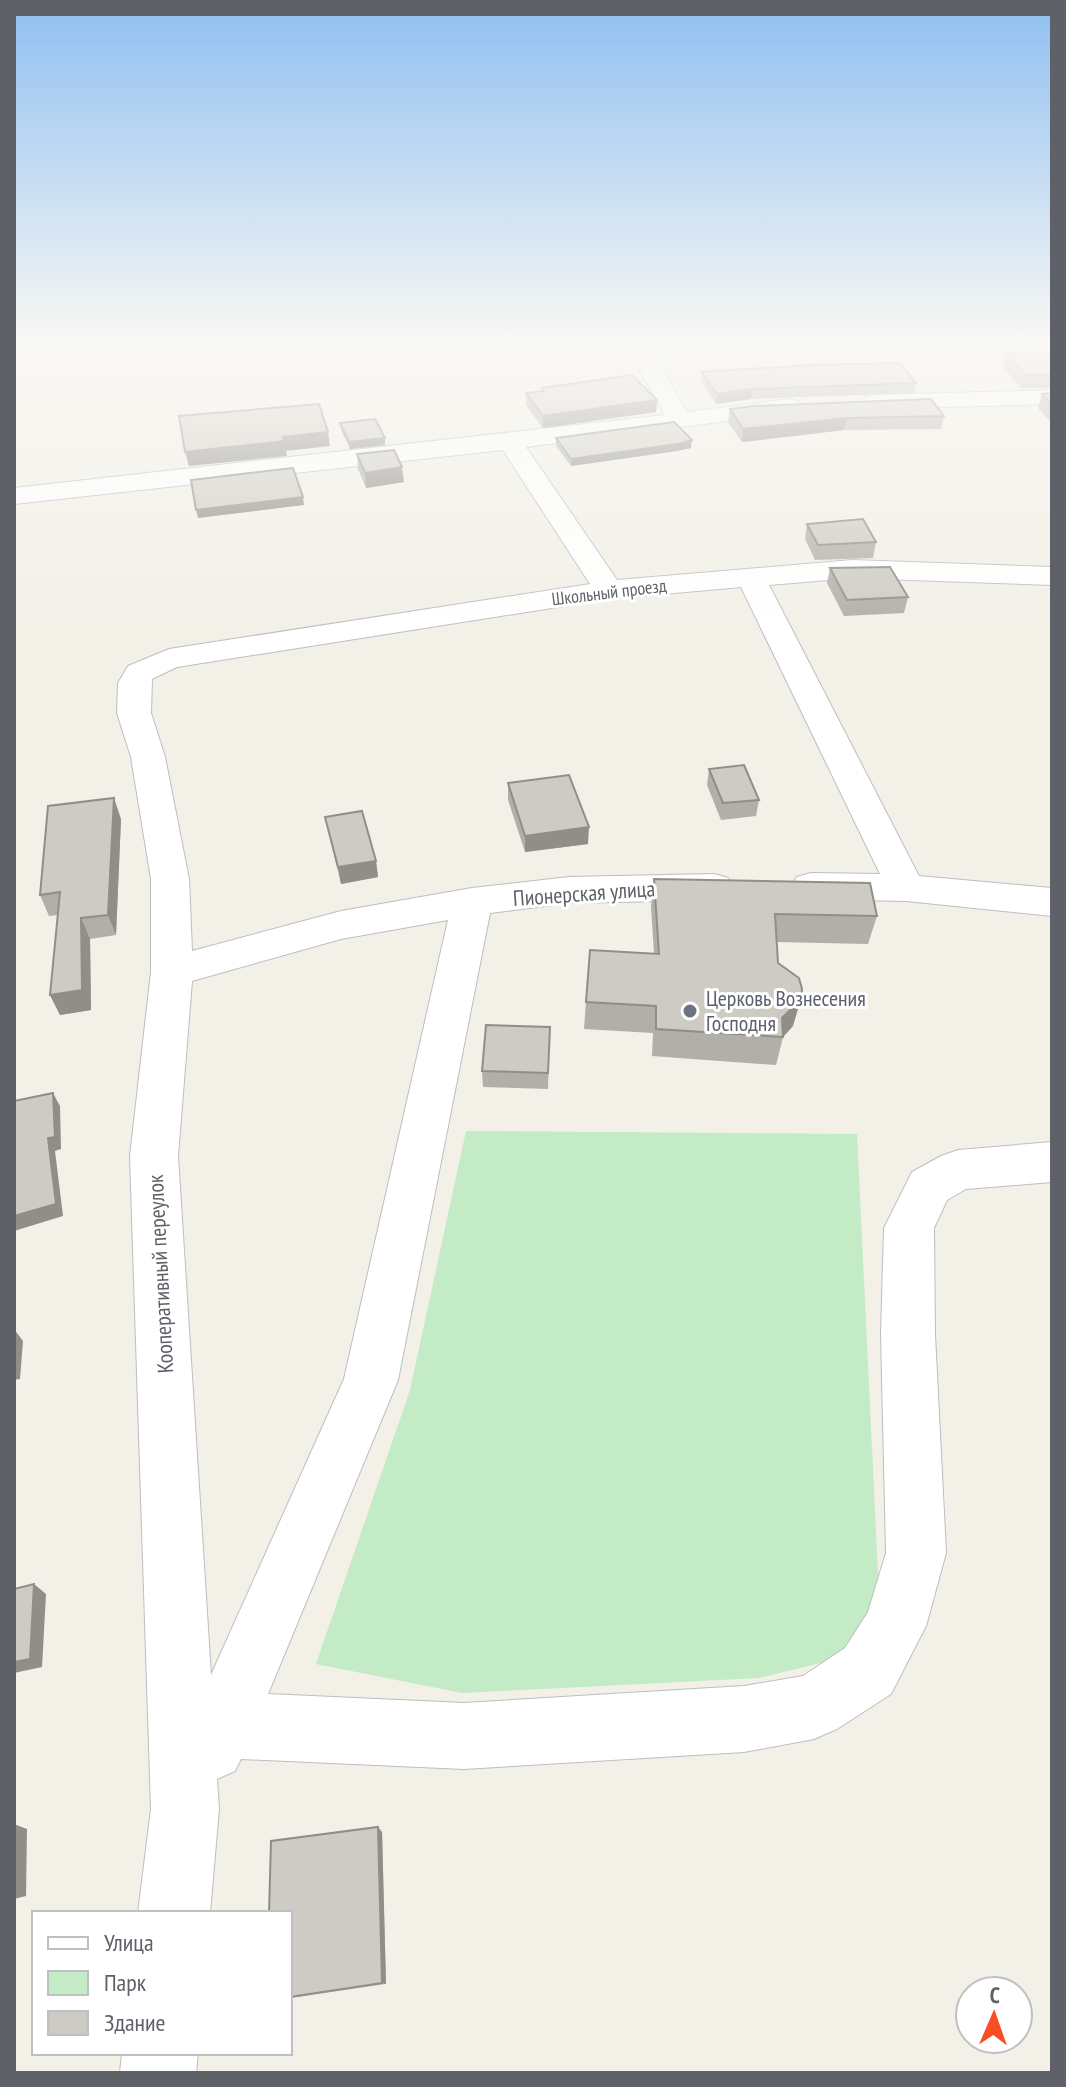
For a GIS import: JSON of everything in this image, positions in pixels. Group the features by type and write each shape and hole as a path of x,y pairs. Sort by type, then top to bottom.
{"street":[{"path":"14,496 528,439"},
{"path":"510,442 609,590"},
{"name":"Школьный проезд","path":"169,659 609,590 852,569 1052,576"},
{"path":"751,578 906,888"},
{"name":"Кооперативный переулок","path":"169,659 139,673 134,683 134,713 148,757 170,879 172,972 154,1156 185,1809 174,1911"},
{"name":"Пионерская улица","path":"172,972 341,925 472,902 569,890 762,886 906,888 1052,902"},
{"path":"185,1809 371,1380 472,902"},
{"path":"222,1725 464,1736 744,1719 814,1706 868,1671 895,1626 916,1553 908,1334 909,1228 929,1186 958,1170 1052,1162"}],"green space":[{"path":"466,1131 857,1134 880,1616 858,1654 759,1678 462,1693 316,1664 410,1390"}],"building":[{"path":"183,439 285,441 185,452"},
{"path":"557,439 692,440 678,444 571,459"},
{"path":"394,450 402,467 365,473 357,454"},
{"path":"293,468 303,497 196,510 191,480"},
{"path":"863,519 876,542 818,545 807,524"},
{"path":"890,567 908,597 847,600 830,568"},
{"path":"744,765 759,800 723,803 709,769"},
{"path":"569,775 589,827 525,836 508,783"},
{"path":"114,798 108,915 81,918 82,990 50,995 60,892 40,895 48,806"},
{"path":"362,811 376,861 338,867 325,817"},
{"path":"654,879 870,883 877,916 775,914 778,963 799,978 802,989 801,999 782,1018 783,1037 656,1029 656,1006 586,1002 590,950 659,954"},
{"path":"486,1025 550,1027 548,1073 482,1071"},
{"path":"53,1093 55,1137 48,1138 56,1204 14,1216 14,1101"},
{"path":"34,1584 30,1659 14,1662 14,1589"},
{"path":"378,1827 382,1983 292,1997 292,1911 269,1911 271,1841"}],"place":[{"name":"Церковь Вознесения Господня","path":"690,1011"}]}
